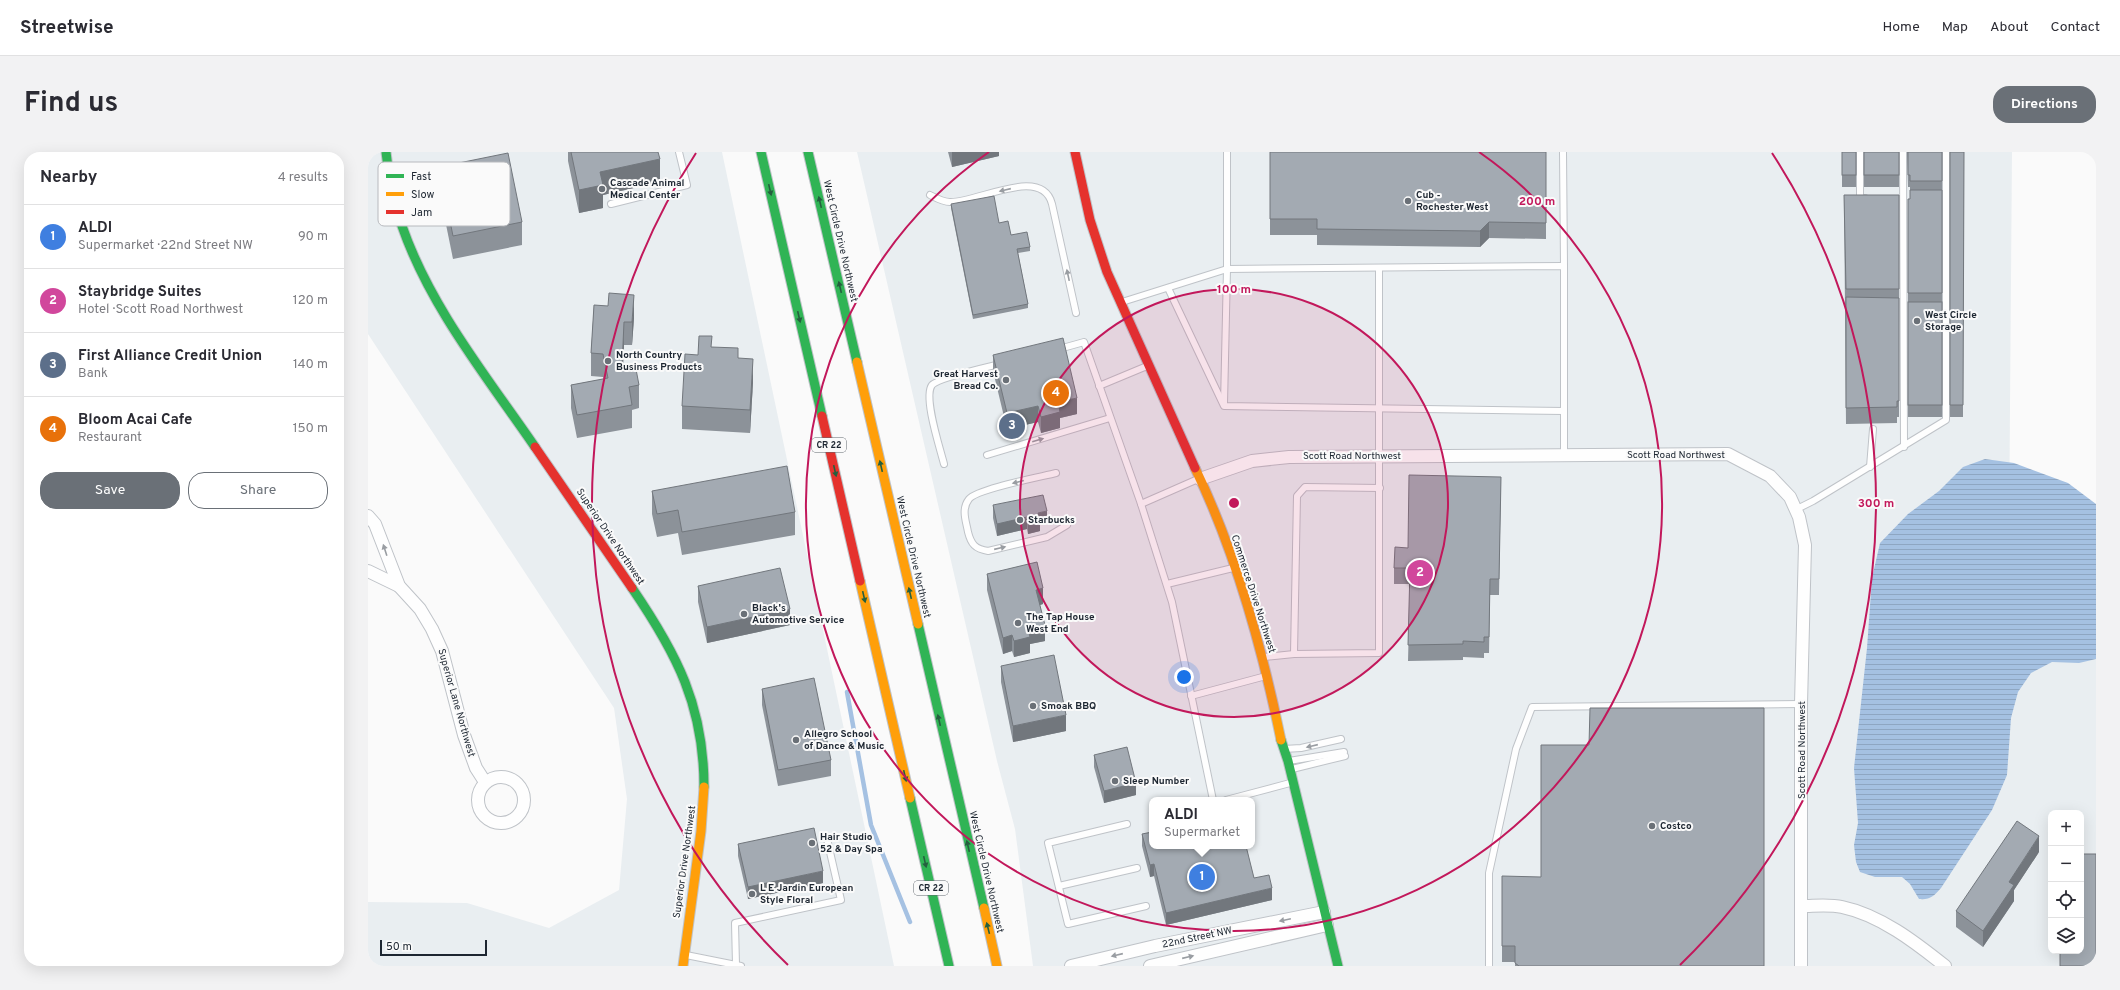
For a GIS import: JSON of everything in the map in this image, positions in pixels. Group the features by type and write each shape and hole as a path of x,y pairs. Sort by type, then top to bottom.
{"street":[{"name":"Superior Drive Northwest","path":"386,152 387,162"},
{"name":"CR 22","path":"761,152 949,966"},
{"name":"West Circle Drive Northwest","path":"808,152 997,966"},
{"name":"Commerce Drive Northwest","path":"1075,152 1090,220 1107,272 1184,448 1200,479 1235,568 1268,676 1283,749 1289,765 1292,783 1338,966"},
{"name":"Superior Drive Northwest","path":"401,226 428,287 655,622 671,651 691,695 702,743 705,792 703,828 683,966"},
{"name":"Scott Road Northwest","path":"1200,479 1238,465 1268,458 1728,454 1770,476 1790,497 1806,545 1801,704 1802,966"},
{"name":"Superior Lane Northwest","path":"368,516 375,524 399,586 420,609 432,628 442,651 464,735 476,768 486,782"},
{"name":"Superior Lane Northwest","path":"368,571 399,586"},
{"path":"1802,906 1841,906 1876,919 1919,945 1945,966"},
{"name":"22nd Street NW","path":"1071,966 1155,946 1324,912"},
{"name":"22nd Street NW","path":"1150,966 1327,925"},
{"path":"946,952 955,966"}],"lane":[{"path":"611,204 687,185 679,152"},
{"path":"1224,406 1227,269 1227,152"},
{"path":"1563,152 1564,455"},
{"path":"1860,152 1860,198 1874,198"},
{"path":"1903,152 1904,446"},
{"path":"1795,510 1870,467 1946,420 1946,152"},
{"path":"930,195 950,202 1025,186 1042,188 1050,196 1076,313"},
{"path":"1896,198 1910,198"},
{"path":"1939,198 1946,198"},
{"path":"1121,303 1227,269 1564,266"},
{"path":"1262,657 1294,654 1379,653 1379,268"},
{"path":"1168,288 1224,406"},
{"path":"1895,310 1910,310"},
{"path":"1939,310 1946,310"},
{"path":"1054,350 1084,342 1141,504 1167,584 1212,797"},
{"path":"944,464 931,408 929,393 933,384 942,380 1008,362"},
{"path":"1099,386 1148,365"},
{"path":"1224,406 1564,411"},
{"path":"987,455 1110,418"},
{"path":"1870,467 1873,429"},
{"path":"1056,473 986,490 972,496 968,500 964,514 970,542 978,549 988,551 1047,537 1067,525"},
{"path":"1141,504 1200,479"},
{"path":"1294,654 1296,496 1305,487 1380,488"},
{"path":"1167,584 1235,568"},
{"path":"1191,696 1268,676"},
{"path":"1489,966 1489,873 1516,749 1532,707 1801,704"},
{"path":"1283,749 1301,748 1341,739"},
{"path":"1289,765 1345,754"},
{"path":"1238,797 1292,783"},
{"path":"1127,824 1048,843 1068,924 1146,906"},
{"path":"684,955 738,966 736,924 841,900 827,839"},
{"path":"1059,886 1137,868"}],"shaded area":[{"path":"368,152 722,152 894,966 368,966 368,902 467,903 549,928 619,890 627,799 614,708 368,334"},
{"path":"857,152 2012,152 2008,663 2096,635 2096,966 1033,966 1015,829 997,761"}],"water":[{"path":"1985,459 2014,463 2068,483 2096,504 2096,659 2079,663 2052,662 2031,673 2018,692 2011,718 2007,775 1992,810 1941,888 1932,897 1919,899 1910,884 1902,877 1875,877 1860,872 1856,862 1854,845 1858,823 1854,768 1867,648 1872,578 1880,543 1908,514 1939,491 1963,467"}],"building":[{"path":"571,152 658,152 660,159 600,172 603,185 579,190"},
{"name":"Cub - Rochester West","path":"1270,152 1546,152 1546,223 1489,222 1480,231 1317,229 1317,219 1270,219"},
{"path":"1842,152 1856,152 1856,175 1842,175"},
{"path":"1864,152 1899,152 1899,175 1864,175"},
{"path":"1908,152 1942,152 1942,181 1910,181 1910,175 1908,175"},
{"path":"1950,152 1964,152 1963,405 1950,405"},
{"path":"508,153 510,162 464,162"},
{"path":"510,163 522,222 510,224"},
{"path":"1910,190 1942,190 1942,293 1908,293 1908,199 1910,199"},
{"path":"1844,195 1899,195 1899,289 1846,289"},
{"path":"994,196 999,223 1008,221 1011,235 1027,232 1030,247 1017,249 1028,304 973,315 951,204"},
{"path":"451,226 502,226 453,236"},
{"path":"609,293 634,295 632,322 624,322 622,366 635,364 639,385 629,387 632,405 577,415 571,385 608,378 603,354 591,353 594,305 608,306"},
{"path":"1846,297 1899,298 1899,401 1897,401 1897,407 1846,408"},
{"path":"1908,302 1942,302 1942,405 1908,405"},
{"path":"699,336 712,336 711,347 738,348 738,358 753,359 750,410 682,406 685,354 698,355"},
{"path":"1063,338 1077,398 1058,402 1060,412 1041,417 1038,406 1007,413 993,355"},
{"path":"787,466 795,512 682,532 678,510 657,514 652,491"},
{"path":"1409,475 1501,477 1499,579 1490,579 1489,637 1484,637 1484,642 1463,641 1463,644 1408,645 1410,568 1394,568 1395,547 1408,548"},
{"path":"1043,495 1047,511 1038,513 1040,519 1028,522 1027,517 997,524 993,505"},
{"name":"The Tap House West End","path":"1037,562 1043,588 1036,590 1045,625 1028,629 1030,637 1014,641 1012,635 1003,638 987,574"},
{"name":"Black's Automotive Service","path":"780,568 790,609 707,627 698,586"},
{"name":"Smoak BBQ","path":"1054,655 1066,715 1013,726 1001,666"},
{"name":"Allegro School of Dance & Music","path":"814,678 831,760 778,770 762,689"},
{"name":"Costco","path":"1590,708 1764,708 1764,966 1519,966 1515,963 1515,946 1502,946 1502,876 1541,877 1541,745 1589,745"},
{"name":"Sleep Number","path":"1127,747 1136,783 1104,791 1094,755"},
{"path":"2017,821 2039,836 2009,882 2014,885 1983,931 1956,911"},
{"path":"814,828 823,871 748,887 738,844"},
{"path":"1149,833 1149,849 1247,849 1254,878 1269,875 1272,888 1166,913 1154,864 1150,865 1142,834"},
{"path":"2084,854 2096,854 2096,966 2060,966 2060,954 2084,954"}],"waterway":[{"path":"847,692 871,825 910,922"}],"traffic: fast":[{"path":"386,152 387,162"},
{"path":"761,152 822,416"},
{"path":"808,152 857,362"},
{"path":"402,226 414,256 444,313 479,368 535,447"},
{"path":"632,588 648,612 675,659 685,682 699,731 703,758 704,787"},
{"path":"918,624 984,908"},
{"path":"1281,740 1288,761 1338,966"},
{"path":"910,798 949,966"}],"traffic: slow":[{"path":"857,362 918,624"},
{"path":"1195,468 1223,533 1246,601 1274,705 1281,740"},
{"path":"860,581 910,798"},
{"path":"683,966 701,831 704,787"},
{"path":"984,908 997,966"}],"traffic: jam":[{"path":"1075,152 1090,220 1107,272 1195,468"},
{"path":"822,416 860,581"},
{"path":"535,447 632,588"}],"place":[{"name":"Cascade Animal Medical Center","path":"602,189"},
{"name":"Cub - Rochester West","path":"1408,201"},
{"name":"West Circle Storage","path":"1917,321"},
{"name":"North Country Business Products","path":"608,361"},
{"name":"Great Harvest Bread Co.","path":"1006,380"},
{"name":"Bloom Acai Cafe","path":"1056,393"},
{"name":"First Alliance Credit Union","path":"1012,426"},
{"name":"Starbucks","path":"1020,520"},
{"name":"Staybridge Suites","path":"1420,573"},
{"name":"Black's Automotive Service","path":"744,614"},
{"name":"The Tap House West End","path":"1018,623"},
{"name":"Smoak BBQ","path":"1033,706"},
{"name":"Allegro School of Dance & Music","path":"796,740"},
{"name":"Sleep Number","path":"1115,781"},
{"name":"Costco","path":"1652,826"},
{"name":"Hair Studio 52 & Day Spa","path":"812,843"},
{"name":"ALDI","path":"1202,877"},
{"name":"L E Jardin European Style Floral","path":"752,894"}]}
